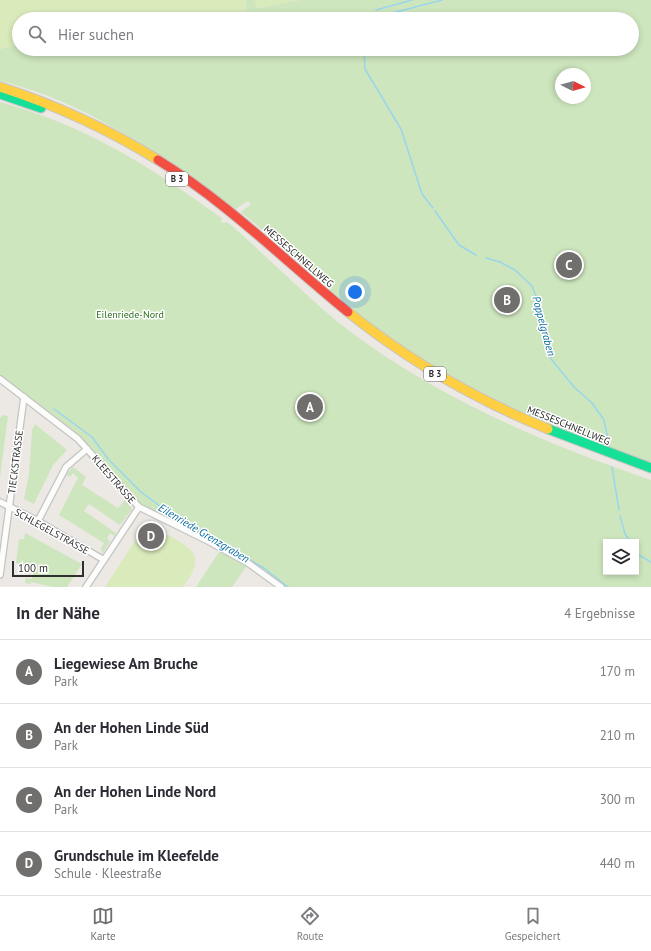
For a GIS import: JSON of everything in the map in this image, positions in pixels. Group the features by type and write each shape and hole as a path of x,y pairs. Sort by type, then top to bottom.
{"highway":[{"name":"MESSESCHNELLWEG","path":"0,87 40,100 72,113 128,142 160,161 191,182 251,227 356,320 414,361 478,397 552,431 651,468"},
{"name":"MESSESCHNELLWEG","path":"0,94 69,118 106,136 157,166 187,186 248,232 353,324 412,365 444,385 551,436 651,474"}],"street":[{"name":"KLEESTRASSE","path":"0,379 68,430 139,507 210,542 248,564 280,587"},
{"name":"TIECKSTRASSE","path":"0,575 24,397"},
{"path":"38,521 66,468 87,449"},
{"name":"SCHLEGELSTRASSE","path":"0,502 38,521 104,560"},
{"path":"86,587 139,507"}],"green space":[{"path":"0,0 245,0 247,10 236,12 12,12 12,46 0,49"},
{"path":"245,0 255,0 257,8 300,0 651,0 651,464 550,425 449,377 389,338 351,308 241,212 251,204 248,201 236,209 153,151 124,133 63,102 32,90 0,81 0,49 12,46 12,56 639,56 639,12 236,12 247,10"},
{"path":"255,0 300,0 256,8"},
{"name":"Eilenriede-Nord","path":"0,102 32,112 90,136 144,165 170,182 223,219 221,221 223,223 227,222 231,225 318,305 348,330 418,377 455,398 532,435 651,480 651,587 281,587 248,564 232,587 196,587 221,549 144,511 78,439 0,379"},
{"path":"3,415 8,416 0,478 0,418"},
{"path":"35,424 67,450 53,465 34,504 24,499 29,474 32,430"},
{"path":"73,467 86,477 82,485 118,508 125,500 132,509 120,525 89,504 84,511 116,533 114,536 110,533 107,538 110,541 102,554 101,549 104,543 59,515 78,478 73,473 70,477 66,475"},
{"path":"152,529 177,540 193,554 195,558 195,566 192,574 183,587 105,587 142,530"},
{"path":"25,533 82,564 67,587 53,587 31,582 30,584 25,583 26,578 32,579 34,567 16,563 19,539 24,539"}],"waterway":[{"path":"376,10 412,0"},
{"path":"396,12 442,0"},
{"name":"Poppelgraben","path":"364,56 365,69 401,129 422,194 433,208"},
{"name":"Poppelgraben","path":"435,211 459,245 476,255"},
{"name":"Poppelgraben","path":"486,258 500,262 515,270 532,286 542,311 551,359 575,388 592,403 604,420 610,449"},
{"name":"Eilenriede Grenzgraben","path":"54,409 92,437 108,459 141,492 176,518 264,568 288,587"},
{"name":"Poppelgraben","path":"612,467 619,510"},
{"name":"Poppelgraben","path":"620,516 625,534 629,539"},
{"name":"Poppelgraben","path":"639,555 651,562"}],"traffic: fast":[{"path":"0,94 41,108"},
{"path":"548,429 651,468"}],"traffic: slow":[{"path":"0,87 61,110 101,128 158,160"},
{"path":"348,312 395,347 444,378 495,405 548,429"}],"traffic: jam":[{"path":"158,160 184,177 256,233 348,312"}],"place":[{"name":"An der Hohen Linde Nord","path":"569,265"},
{"name":"An der Hohen Linde Süd","path":"507,300"},
{"name":"Liegewiese Am Bruche","path":"310,407"},
{"name":"Grundschule im Kleefelde","path":"151,536"}]}
